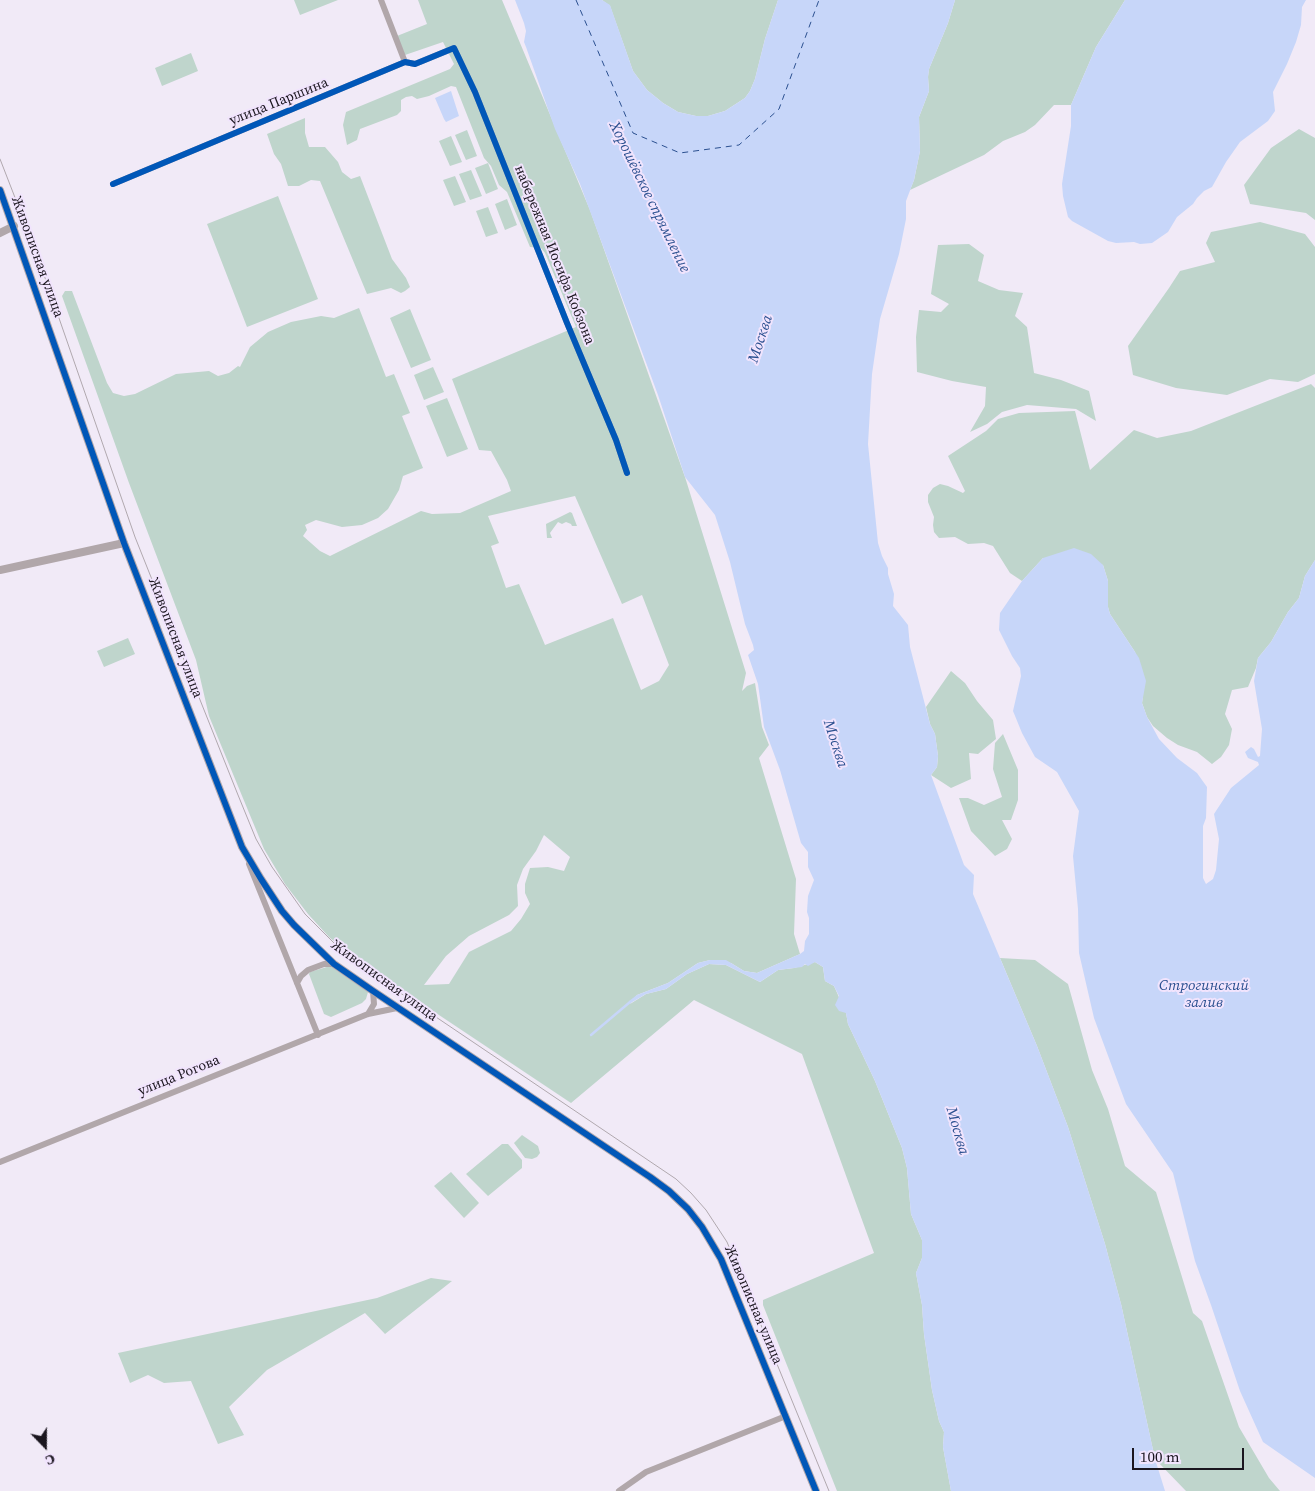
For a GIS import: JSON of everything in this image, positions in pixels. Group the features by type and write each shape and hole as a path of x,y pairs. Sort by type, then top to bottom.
{"street":[{"path":"381,0 405,62"},
{"name":"улица Паршина","path":"113,184 405,62 416,64 454,48"},
{"name":"набережная Иосифа Кобзона","path":"454,48 475,92 616,440 627,473"},
{"name":"Живописная улица","path":"0,190 124,544 242,847 282,911 334,964 650,1177 679,1199 702,1226 720,1259 816,1491"},
{"path":"0,233 14,226"},
{"path":"0,570 124,544"},
{"path":"242,847 318,1035"},
{"path":"297,983 308,970 324,964 334,964"},
{"path":"368,1014 374,1004 373,991"},
{"name":"улица Рогова","path":"0,1162 368,1014 397,1008"},
{"path":"619,1491 646,1472 786,1416"}],"green space":[{"path":"294,0 338,0 300,15"},
{"path":"418,0 502,0 590,210 685,477 746,673 742,691 747,686 755,683 762,727 769,745 759,758 796,879 794,934 800,954 757,973 744,971 731,963 710,960 698,963 668,983 637,995 630,1004 646,994 666,989 687,974 709,964 726,965 760,982 778,970 815,962 823,967 825,981 834,986 846,1013 848,1024 875,1081 902,1148 907,1168 911,1214 922,1240 922,1258 916,1273 922,1305 924,1334 932,1390 939,1421 944,1432 943,1447 951,1491 837,1491 763,1305 763,1300 874,1253 802,1054 694,1000 571,1103 352,957 329,937 285,884 264,849 209,716 196,660 129,483 62,296 65,291 72,291 107,383 113,393 124,396 135,394 176,374 209,371 218,376 229,373 238,366 240,367 250,347 268,332 291,322 321,316 334,318 359,308 386,377 394,374 410,413 402,416 423,468 403,476 399,490 388,509 378,518 362,525 342,527 316,520 305,525 307,530 303,536 320,551 330,556 421,511 432,514 460,513 511,491 491,451 479,450 452,379 576,327 545,253 541,248 530,247 507,192 499,185 491,166 484,158 456,87 451,86 417,99 412,96 406,97 401,100 401,111 397,115 360,129 357,140 347,145 343,125 346,112 450,69 454,64 443,42 405,55 397,36 427,24","holes":["575,496 622,604 642,595 669,665 659,681 641,690 613,618 545,645 519,584 506,588 491,546 499,543 488,516","544,835 570,857 564,871 548,867 530,868 525,884 525,893 530,904 511,931 469,952 449,984 424,985 446,956 469,936 509,915 518,906 517,885 523,869 536,851"]},
{"path":"602,0 778,0 750,91 745,98 725,111 708,116 696,116 678,112 647,90 633,71 610,6"},
{"path":"955,0 1125,0 1096,47 1071,105 1054,105 1035,125 1025,132 1003,141 984,155 910,190 920,151 919,117 929,91 929,69 948,23"},
{"path":"191,53 198,71 162,86 155,68"},
{"path":"305,118 305,133 309,147 325,147 338,162 342,172 351,179 360,176 392,259 406,278 410,287 405,291 401,293 391,288 367,294 320,181 311,180 299,186 288,186 281,164 274,154 267,134"},
{"path":"1299,129 1315,138 1315,220 1306,213 1250,204 1244,185 1271,148"},
{"path":"467,130 477,156 466,160 455,135"},
{"path":"451,136 462,162 450,166 439,141"},
{"path":"488,163 498,189 486,194 475,168"},
{"path":"471,170 482,196 470,200 459,174"},
{"path":"455,176 466,202 454,206 443,180"},
{"path":"278,196 318,299 247,327 207,224"},
{"path":"507,199 517,225 505,230 495,204"},
{"path":"488,207 498,233 486,237 476,211"},
{"path":"1260,222 1305,234 1315,247 1315,374 1298,382 1270,379 1227,395 1176,388 1133,375 1128,346 1180,271 1215,262 1206,243 1211,232"},
{"path":"969,244 984,255 978,281 999,290 1023,293 1015,316 1027,327 1034,373 1061,380 1089,391 1096,421 1076,409 1027,405 1002,412 987,424 970,432 985,406 986,387 917,372 916,337 919,310 941,312 949,304 931,294 938,245"},
{"path":"410,309 431,360 411,368 390,318"},
{"path":"433,367 444,392 424,400 414,375"},
{"path":"1311,384 1315,388 1315,560 1305,576 1299,598 1288,612 1271,642 1258,658 1248,687 1232,690 1225,714 1232,729 1229,745 1221,757 1212,764 1197,752 1178,745 1167,738 1153,726 1147,717 1142,703 1143,696 1135,652 1110,614 1108,607 1108,581 1103,565 1043,558 1022,581 1010,573 993,546 984,543 968,544 955,537 939,538 934,532 934,517 928,502 928,495 933,488 940,484 963,493 965,491 948,456 986,431 998,419 1019,413 1075,411 1090,470 1134,430 1157,438 1191,431"},
{"path":"447,398 468,449 447,457 426,406"},
{"path":"570,512 577,526 572,526 566,522 562,524 558,522 550,533 552,538 547,538 546,524"},
{"path":"128,638 135,654 104,667 97,651"},
{"path":"951,671 965,683 993,720 996,739 978,754 969,753 971,779 951,788 931,775 937,767 938,756 935,734 930,724 926,707"},
{"path":"1003,734 1018,770 1018,800 1011,820 1002,820 1012,839 1007,849 995,856 971,831 959,798 968,798 984,805 1002,797 993,769 995,743"},
{"path":"1000,958 1035,960 1068,984 1092,1070 1108,1109 1125,1166 1156,1192 1193,1313 1202,1321 1239,1427 1269,1478 1280,1491 1186,1491 1155,1459 1121,1304 1105,1244 1068,1127"},
{"path":"330,966 368,992 366,999 362,1003 331,1017 324,1014 309,974 310,972"},
{"path":"522,1135 538,1146 540,1153 537,1157 532,1159 525,1158 514,1143"},
{"path":"502,1144 508,1144 522,1160 522,1168 488,1196 466,1174"},
{"path":"451,1172 479,1203 464,1218 434,1186"},
{"path":"431,1278 452,1281 385,1334 365,1313 267,1370 229,1407 244,1435 218,1444 191,1381 164,1383 148,1375 130,1383 118,1353 377,1298"}],"water":[{"path":"515,0 602,0 610,5 633,71 647,90 678,112 696,116 708,116 725,111 745,98 750,91 778,0 955,0 948,23 929,69 929,91 919,117 920,151 914,180 906,201 906,219 899,254 880,319 872,374 868,444 878,543 888,568 894,594 893,606 908,625 910,647 930,724 935,734 938,756 937,767 931,775 964,865 974,875 973,894 1037,1046 1068,1127 1105,1244 1121,1304 1155,1459 1165,1491 951,1491 943,1447 944,1432 939,1421 932,1390 924,1334 922,1305 916,1273 922,1258 922,1240 911,1214 907,1168 902,1148 875,1081 848,1024 846,1013 839,1011 835,1005 839,996 834,986 825,981 823,967 815,962 808,966 805,964 802,967 778,970 760,982 726,965 709,964 687,974 666,989 646,994 629,1004 629,1001 637,995 668,983 698,963 710,960 726,960 744,971 757,973 800,954 804,951 805,941 809,934 808,896 814,880 808,867 808,852 801,843 780,770 764,727 758,684 748,655 754,650 753,645 745,624 730,562 715,515 685,477 658,395 580,184 555,129 524,42 526,31"},
{"path":"1125,0 1306,0 1302,7 1301,25 1296,42 1273,92 1275,111 1268,121 1240,142 1212,187 1204,191 1193,204 1177,217 1168,232 1152,243 1116,243 1108,241 1068,217 1063,196 1062,184 1071,126 1071,105 1096,47"},
{"path":"451,91 459,116 446,122 435,98"},
{"name":"Строгинский залив","path":"1074,548 1091,554 1103,565 1108,581 1108,607 1110,614 1139,658 1146,681 1142,703 1159,739 1177,758 1197,773 1207,787 1206,818 1203,826 1203,878 1206,884 1213,879 1216,870 1219,839 1214,814 1231,788 1259,765 1258,762 1248,758 1245,752 1251,747 1258,757 1260,756 1262,729 1254,681 1258,658 1271,642 1288,612 1299,598 1305,576 1315,560 1315,1478 1263,1442 1240,1391 1195,1261 1173,1173 1126,1104 1094,1018 1079,953 1078,909 1073,856 1079,811 1057,772 1035,757 1013,711 1021,676 1020,668 999,630 1000,613 1022,581 1043,558"}],"waterway":[{"path":"591,1035 630,1002"}],"ferry route":[{"path":"576,0 633,133 680,153 739,145 779,109 819,0"}],"tram line":[{"path":"0,159 35,249 135,537 256,839 272,867 305,914 350,959 676,1179 691,1193 706,1210 727,1242 829,1491"}],"cycle path":[{"path":"113,184 405,62 415,64 454,48 475,92 616,440 627,473"},
{"path":"0,190 124,543 242,847 261,879 282,911 294,925 334,964 650,1177 669,1191 688,1209 702,1227 721,1259 816,1491"}],"water label":[{"name":"Хорошёвское спрямление","path":"649,197"},
{"name":"Москва","path":"761,339"},
{"name":"Москва","path":"835,744"},
{"name":"Москва","path":"957,1131"}]}
